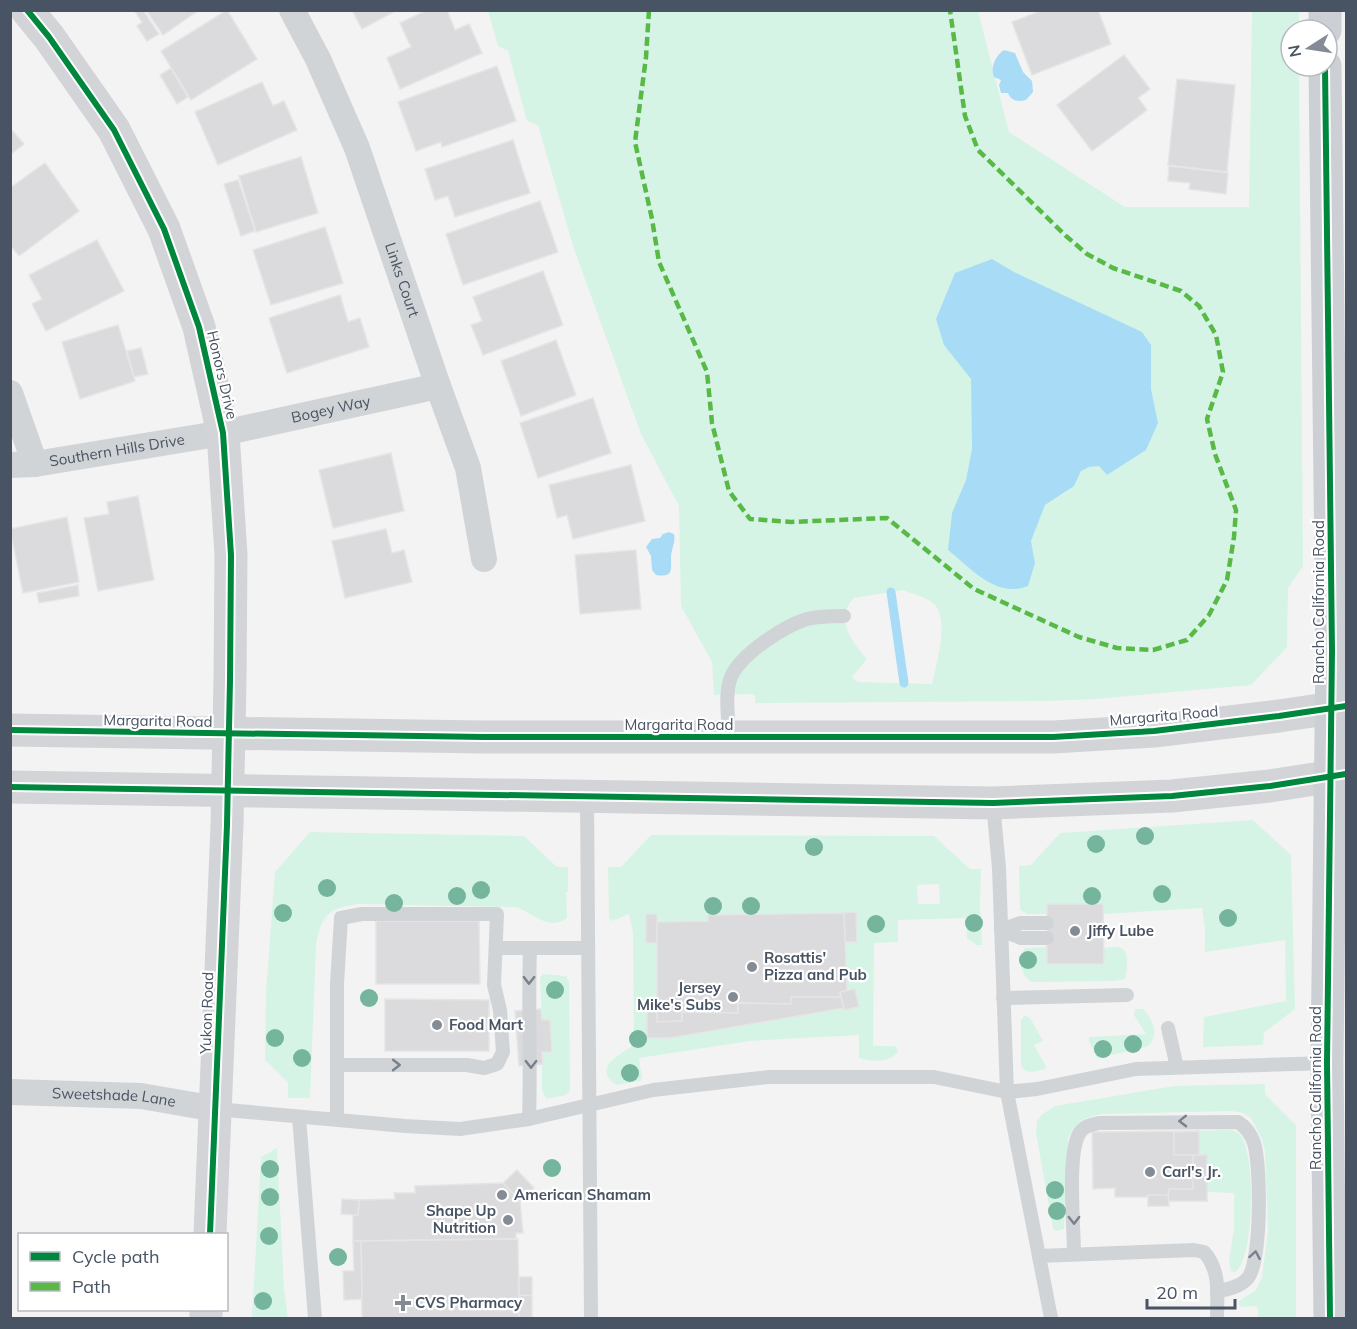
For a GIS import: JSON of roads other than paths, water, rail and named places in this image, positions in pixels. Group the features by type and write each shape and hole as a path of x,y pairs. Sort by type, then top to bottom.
{"main road":[{"name":"Honors Drive","path":"27,10 114,130 165,229 199,327 224,433 231,555 228,792"},
{"name":"Rancho California Road","path":"1325,78 1339,707 1339,776 1327,1063 1330,1318"},
{"name":"Margarita Road","path":"10,730 228,734 1053,737 1154,731 1280,717 1339,707"},
{"path":"10,787 993,803 1172,796 1339,776"},
{"name":"Yukon Road","path":"210,1233 228,792"}],"street":[{"name":"Links Court","path":"292,10 318,59 357,148 468,468 484,559"},
{"name":"Bogey Way","path":"224,433 438,386"},
{"path":"10,393 23,464"},
{"name":"Southern Hills Drive","path":"23,464 224,433"},
{"name":"Sweetshade Lane","path":"10,1092 141,1096 216,1109"}],"lane":[{"path":"729,737 728,691 732,676 741,664 772,637 790,627 819,617 844,615"},
{"path":"587,798 591,1318"},
{"path":"993,803 999,868 1007,1092 1051,1318"},
{"path":"337,1065 467,1065 484,1068 497,1064 502,1052 500,1010 495,985 497,914 362,914 340,918 337,984 337,1065 337,1119"},
{"path":"1001,930 1020,923 1047,923"},
{"path":"1001,930 1021,938 1047,938"},
{"path":"497,948 530,950 588,948"},
{"path":"529,1119 530,950"},
{"path":"1003,998 1127,995"},
{"path":"1168,1028 1177,1067"},
{"path":"216,1109 460,1129 529,1119 653,1090 769,1077 934,1077 1007,1092 1037,1089 1136,1069 1327,1063"},
{"path":"299,1117 315,1318"},
{"path":"1074,1254 1073,1169 1075,1146 1081,1130 1088,1125 1099,1123 1238,1122 1250,1134 1256,1156 1258,1229 1256,1255 1247,1279 1235,1287 1217,1292"},
{"path":"1039,1256 1194,1250 1204,1252 1215,1269 1217,1318"}],"water":[{"path":"1004,50 1015,53 1023,72 1032,81 1033,92 1026,100 1015,100 1008,93 1001,93 999,85 1001,80 994,77 993,66"},
{"path":"992,259 1014,272 1142,332 1151,345 1151,389 1158,423 1146,450 1107,475 1099,466 1081,471 1074,486 1045,505 1031,541 1035,563 1028,586 1016,589 1005,588 985,580 948,550 952,513 966,480 972,449 971,379 944,345 936,319 955,273"},
{"path":"669,532 674,534 670,572 662,576 656,575 652,570 651,556 646,547 652,539 660,538"}],"waterway":[{"path":"891,592 904,683"}],"place":[{"name":"Jiffy Lube","path":"1075,931"},
{"name":"Rosattis' Pizza and Pub","path":"752,967"},
{"name":"Jersey Mike's Subs","path":"733,997"},
{"name":"Food Mart","path":"437,1025"},
{"name":"Carl's Jr.","path":"1150,1172"},
{"name":"American Shamam","path":"502,1195"},
{"name":"Shape Up Nutrition","path":"508,1220"},
{"name":"CVS Pharmacy","path":"403,1303"}]}
